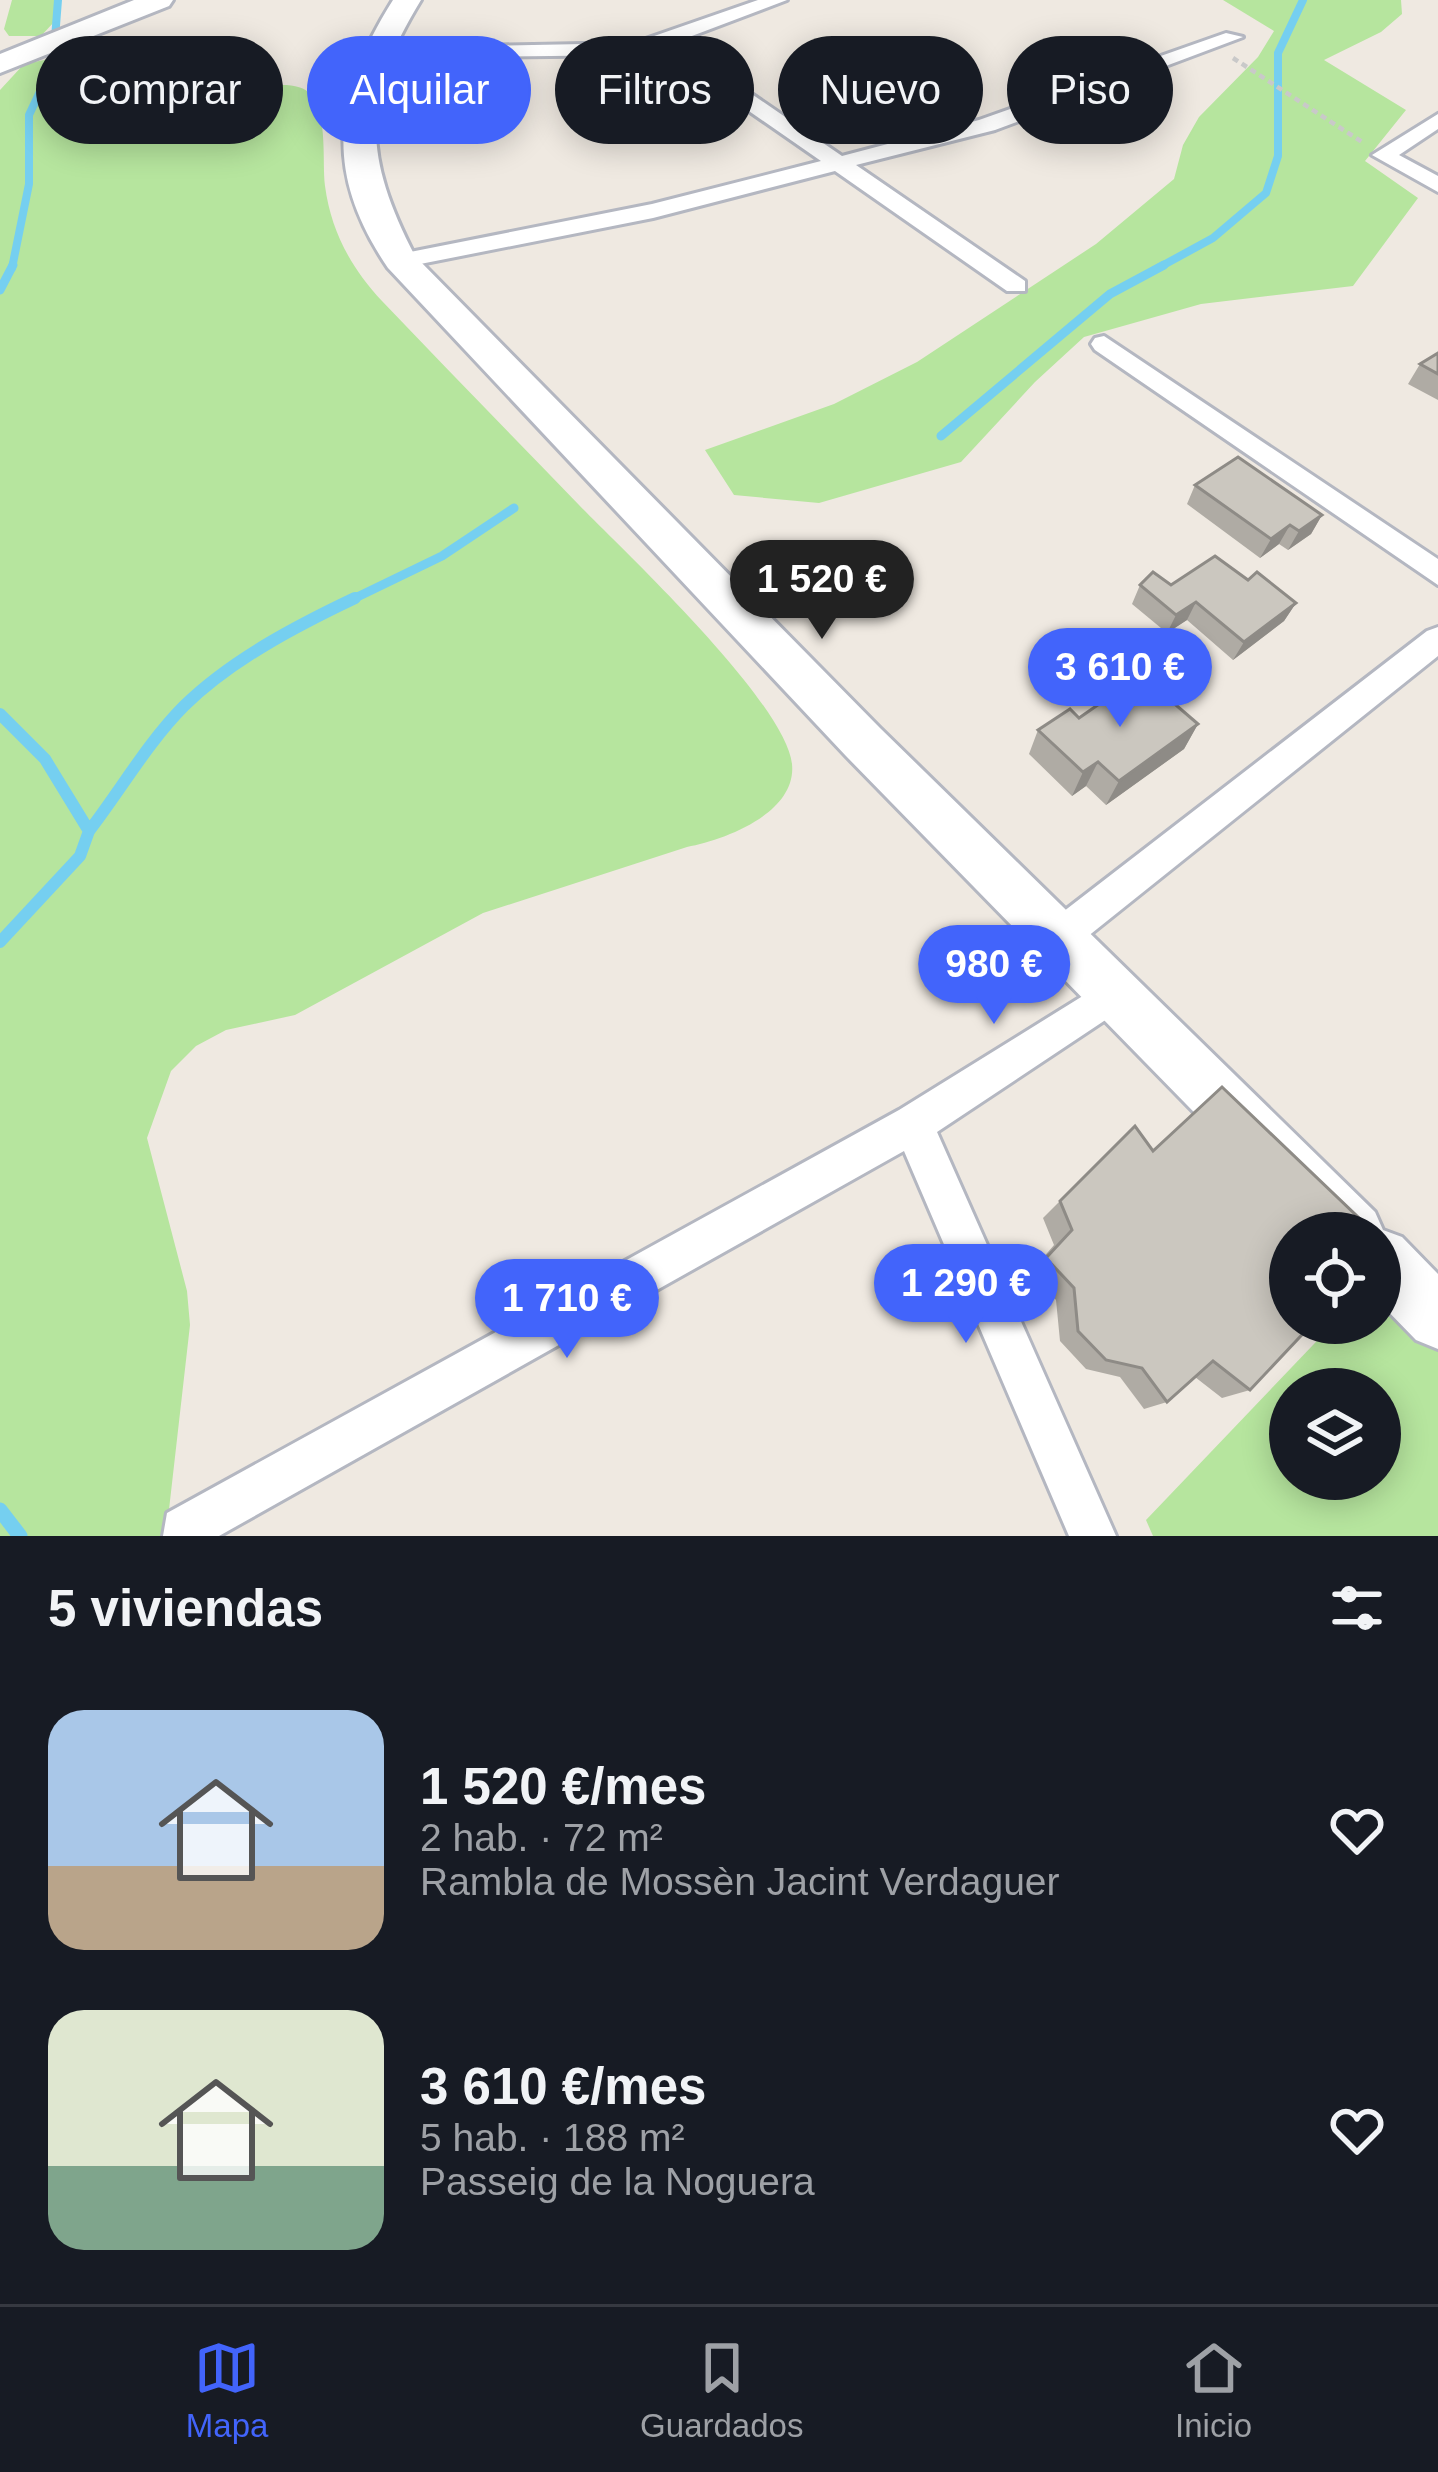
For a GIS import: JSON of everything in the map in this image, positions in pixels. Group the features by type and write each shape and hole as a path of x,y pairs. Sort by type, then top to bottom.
{"street":[{"path":"386,36 407,0"},
{"path":"678,36 777,0"},
{"path":"0,64 155,1"},
{"path":"400,261 653,211 987,125 1224,41"},
{"path":"754,105 1016,286"},
{"path":"1438,120 1383,155 1438,185"},
{"path":"356,144 356,160 372,208 400,261 572,444 1333,1212"},
{"path":"1104,344 1438,574"},
{"path":"1059,937 1438,639"},
{"path":"184,1530 913,1124 1115,993"},
{"path":"913,1124 1093,1536"},
{"path":"1401,1280 1438,1318"}],"path":[{"path":"1224,41 1383,155"}],"green space":[{"path":"12,0 56,0 54,22 41,36 9,36 4,29"},
{"path":"1223,0 1401,0 1402,14 1381,32 1324,60 1406,110 1365,161 1418,198 1353,286 1201,304 1084,337 961,462 819,503 734,495 705,450 834,404 917,362 1096,244 1174,179 1183,145 1199,117 1258,57 1274,31"},
{"path":"36,62 36,144 283,144 283,85 307,92 307,144 323,144 332,218 361,275 701,630 763,704 783,737 792,764 783,797 738,831 483,913 295,1015 226,1030 196,1046 171,1071 147,1138 187,1291 190,1325 166,1536 0,1536 0,90 24,64"},
{"path":"1401,1301 1438,1348 1438,1536 1153,1536 1146,1520 1269,1391 1269,1500 1401,1500 1401,1368 1291,1368 1314,1344 1401,1344"}],"building":[{"path":"1438,353 1438,374 1420,364"},
{"path":"1238,457 1322,515 1299,531 1290,525 1271,539 1195,485"},
{"path":"1215,556 1248,580 1257,572 1296,603 1244,642 1196,602 1176,615 1140,585 1153,572 1171,585"},
{"path":"1141,675 1198,724 1119,781 1098,762 1083,772 1038,730 1070,709 1079,718"},
{"path":"1222,1087 1353,1212 1269,1212 1269,1344 1293,1344 1250,1390 1213,1361 1167,1402 1142,1368 1106,1360 1078,1331 1074,1288 1046,1258 1072,1230 1060,1201 1135,1126 1153,1151"}],"waterway":[{"path":"12,266 29,184 29,115 53,64 58,0"},
{"path":"1158,268 1213,238 1266,193 1278,156 1278,53 1303,0"},
{"path":"941,436 1110,294 1164,265"},
{"path":"0,290 12,266"},
{"path":"349,601 442,556 514,508"},
{"path":"89,831 158,735 202,689 265,645 355,598"},
{"path":"0,714 45,759 89,831"},
{"path":"0,942 80,856 89,831"},
{"path":"0,1510 20,1536"}]}
